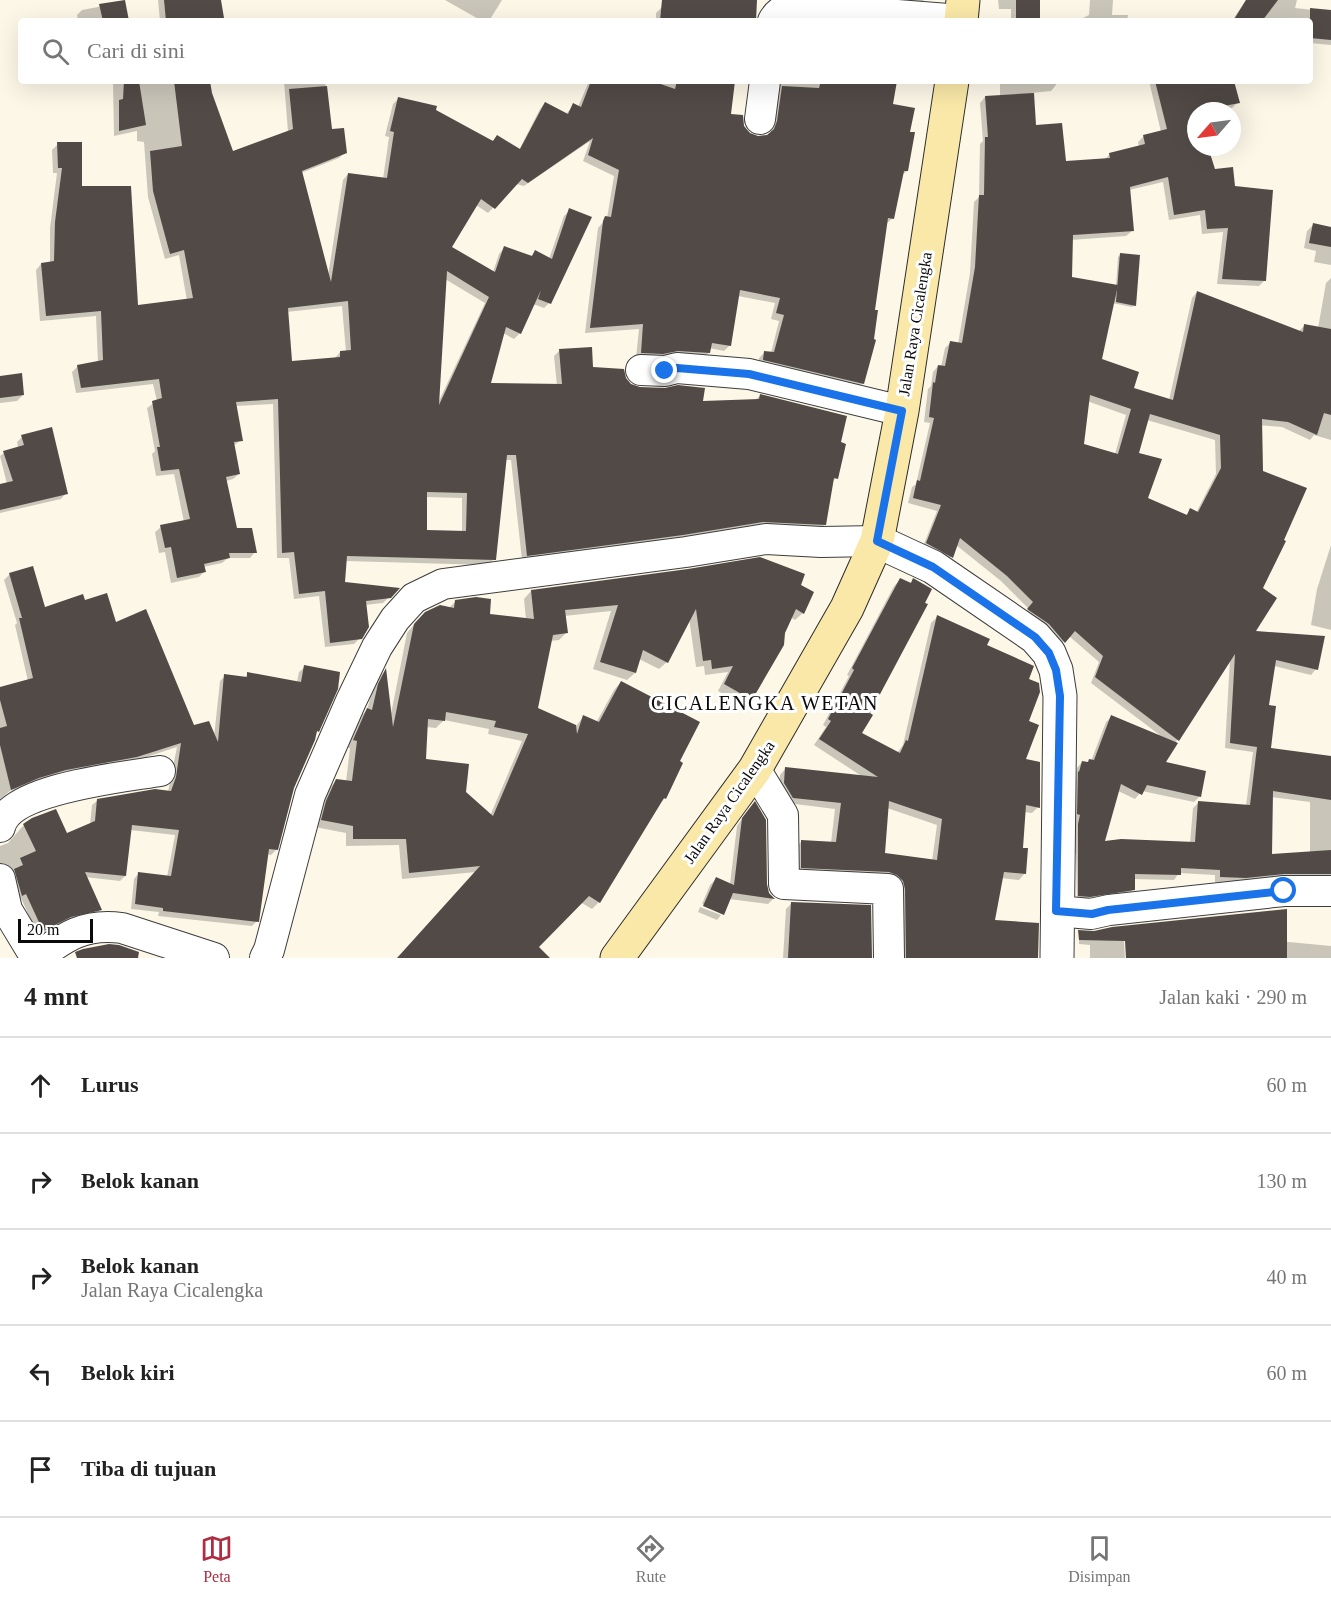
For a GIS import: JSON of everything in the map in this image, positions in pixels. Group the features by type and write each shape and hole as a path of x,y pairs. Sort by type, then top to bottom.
{"main road":[{"name":"Jalan Raya Cicalengka","path":"617,958 755,770 847,608 877,541 902,411 952,84"}],"street":[{"path":"774,18 784,10 796,7 962,14"},
{"path":"760,119 765,84"},
{"path":"641,370 665,371 677,368 749,374 902,411"},
{"path":"265,958 310,795 351,700 377,647 395,619 414,598 443,584 686,552 766,539 821,542 877,541 933,567 1035,637 1049,653 1056,670 1060,696 1057,958"},
{"path":"755,770 783,815 784,884 888,889 889,958"},
{"path":"0,827 2,820 14,807 46,792 160,771"},
{"path":"0,879 7,910 37,958 73,933 107,926 122,928 214,958"},
{"path":"1056,911 1092,914 1108,910 1284,891 1331,891"}],"building":[{"path":"125,0 128,18 102,18 99,4"},
{"path":"164,0 221,0 224,18 166,18"},
{"path":"662,0 757,0 756,18 660,18"},
{"path":"1016,0 1040,0 1040,18 1016,18"},
{"path":"1246,0 1278,0 1264,18 1235,18"},
{"path":"1310,8 1331,10 1331,40 1313,38 1313,18 1310,18"},
{"path":"124,84 139,84 146,125 119,131 119,100 123,99"},
{"path":"174,84 210,84 233,151 293,129 289,89 327,86 332,129 344,128 347,153 302,171 331,282 348,173 387,178 394,132 390,131 398,97 437,106 436,110 493,141 497,135 520,149 545,102 568,114 573,103 581,107 590,84 661,84 675,89 676,84 735,84 731,114 743,115 744,126 750,133 758,136 767,135 774,129 782,86 819,88 820,84 896,84 893,104 915,108 910,132 915,132 908,171 904,171 894,219 888,218 875,310 878,310 874,339 876,340 864,384 763,360 764,351 774,352 784,315 776,313 780,298 740,290 731,346 712,343 710,353 678,351 663,354 641,353 643,324 590,328 603,221 605,216 611,217 619,170 588,155 593,138 528,183 522,179 495,209 481,199 452,247 495,272 504,246 532,256 535,250 552,259 569,208 592,217 551,304 538,299 541,290 521,334 506,327 491,383 562,384 559,349 592,347 593,367 624,369 626,378 631,384 640,387 665,388 678,385 705,388 703,401 759,399 760,394 847,416 841,442 846,444 838,479 834,478 826,525 763,522 527,556 516,455 507,455 496,560 347,556 345,582 400,588 391,598 366,601 369,627 362,639 330,643 325,591 299,594 294,552 282,553 278,399 236,402 243,441 234,442 240,474 226,477 237,528 252,528 257,553 229,553 230,558 204,564 206,572 177,578 171,547 165,548 160,525 190,519 179,469 161,471 157,447 160,447 152,401 162,398 159,379 81,388 77,365 103,360 101,311 46,316 41,263 54,261 55,222 62,168 58,168 57,142 82,142 82,186 131,186 138,305 193,298 184,250 170,254 153,191 150,151 182,146","holes":["447,271 489,297 439,405","348,301 351,350 340,351 340,357 292,361 288,308","427,492 467,493 466,531 427,530"]},
{"path":"1156,84 1235,84 1240,102 1187,102 1187,156 1211,156 1215,169 1233,167 1235,186 1273,190 1266,281 1222,279 1228,228 1207,229 1205,210 1174,215 1168,177 1130,187 1134,231 1073,235 1072,277 1118,285 1102,359 1139,372 1134,388 1173,400 1197,291 1303,332 1304,324 1331,329 1331,415 1324,413 1317,435 1288,422 1262,419 1263,471 1307,488 1284,540 1286,541 1263,588 1277,598 1256,631 1325,636 1318,670 1276,660 1269,705 1276,706 1271,748 1331,756 1331,800 1273,791 1272,854 1331,850 1331,874 1220,877 1220,870 1181,868 1181,875 1135,874 1135,890 1090,897 1078,896 1080,815 1077,814 1078,771 1082,761 1094,760 1111,715 1178,743 1166,762 1206,771 1201,797 1147,785 1142,795 1121,784 1105,841 1121,839 1195,842 1198,801 1250,805 1257,747 1230,743 1235,654 1179,741 1095,677 1103,656 1075,631 1065,643 1049,624 1027,609 1033,602 1007,576 960,538 953,558 926,543 941,505 913,498 917,480 920,481 934,418 929,417 933,382 935,383 938,365 945,366 950,341 962,343 975,267 979,195 984,195 985,137 988,137 985,96 1034,93 1036,125 1062,123 1066,161 1110,158 1109,153 1145,144 1143,135 1167,129","holes":["1090,395 1131,409 1118,454 1084,444","1150,414 1220,435 1221,468 1198,512 1190,508 1187,515 1148,498 1162,459 1139,453"]},
{"path":"1313,223 1331,227 1331,247 1309,243"},
{"path":"1120,253 1140,255 1136,306 1116,302"},
{"path":"22,373 24,395 0,398 0,376"},
{"path":"52,427 68,494 0,510 0,484 13,481 3,451 24,445 21,435"},
{"path":"760,557 805,574 801,585 814,592 804,614 796,609 785,633 784,645 752,700 724,684 733,666 712,669 711,660 703,661 696,609 668,663 643,650 636,673 600,662 618,605 565,610 568,633 553,635 538,708 576,725 577,734 583,715 599,722 621,681 700,722 680,761 683,763 666,799 664,798 600,903 589,896 539,947 550,958 397,958 480,866 409,873 406,839 353,839 353,826 321,820 326,801 336,779 352,781 357,741 353,740 367,708 372,710 378,684 386,668 393,727 414,624 425,612 440,605 454,608 455,600 476,597 491,599 490,614 534,619 531,590","holes":["446,712 496,721 494,727 528,734 493,816 466,792 469,764 426,759 428,719 445,721"]},
{"path":"33,566 45,607 83,594 85,600 107,593 116,622 146,609 194,725 209,721 218,742 224,674 247,677 247,672 301,682 304,665 340,672 338,689 319,732 317,731 294,788 278,850 269,849 259,922 163,911 163,908 135,904 138,872 171,876 179,830 132,825 126,876 85,872 102,910 71,917 43,931 26,894 22,896 14,869 23,865 20,858 36,851 23,824 56,809 67,833 95,821 97,799 155,789 171,791 176,777 181,743 137,757 66,770 11,790 0,745 0,728 7,726 0,700 0,687 33,678 19,618 22,618 9,573"},
{"path":"900,578 911,583 913,578 932,589 925,603 928,604 870,713 873,715 862,733 900,753 906,740 908,741 937,615 990,639 987,645 1034,666 1029,679 1039,683 1040,692 1029,721 1039,725 1026,759 1040,762 1040,808 1026,805 1023,848 1028,848 1026,874 1004,872 995,920 1039,923 1038,958 906,958 905,889 903,881 897,875 889,872 801,868 801,840 836,842 841,803 793,798 784,783 785,767 878,777 819,739 831,721 828,719 854,670 852,668","holes":["889,801 942,819 937,860 885,853"]},
{"path":"755,801 766,820 767,884 769,893 775,899 733,893 724,915 703,906 716,877 734,885 742,818"},
{"path":"791,902 871,905 872,958 788,958"},
{"path":"1287,909 1287,958 1126,958 1125,941 1079,940 1078,930 1094,931 1112,927"},
{"path":"109,944 139,952 138,958 77,958 75,952 83,949"}],"district":[{"name":"CICALENGKA WETAN","path":"765,703"}],"route":[{"path":"665,371 677,368 749,374 902,411 877,541 933,567 1035,637 1049,653 1056,670 1060,696 1056,911 1092,914 1108,910 1284,891"}]}
